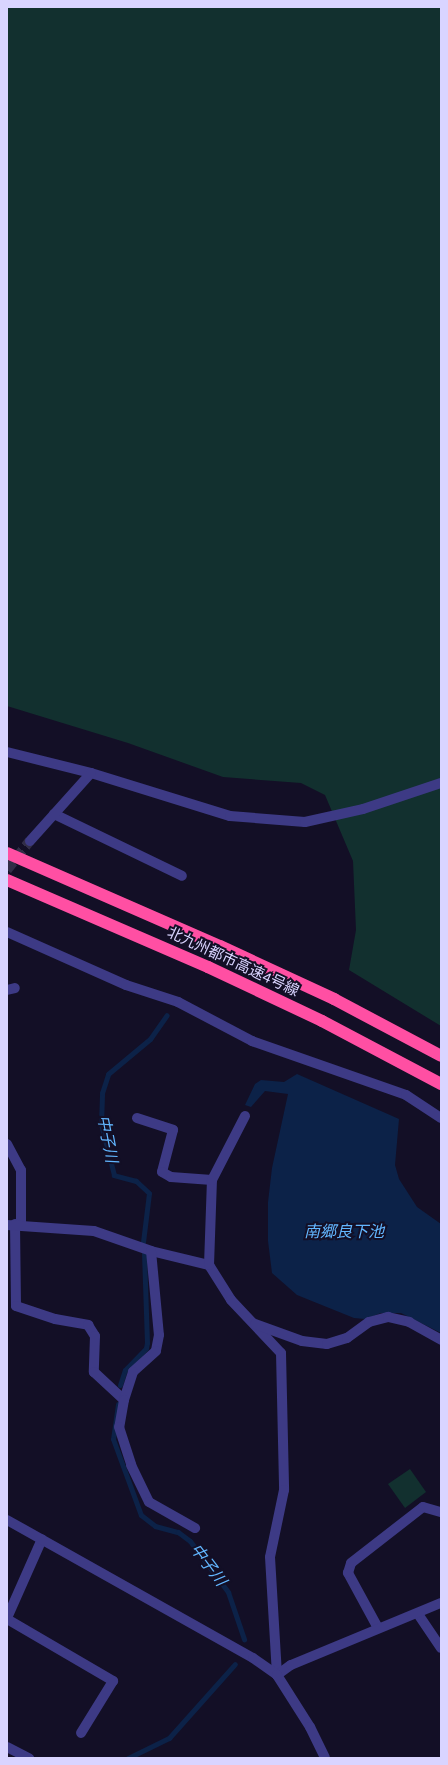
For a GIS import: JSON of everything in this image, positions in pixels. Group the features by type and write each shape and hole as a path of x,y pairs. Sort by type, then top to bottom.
{"highway":[{"name":"北九州都市高速4号線","path":"7,853 220,946 334,999 441,1056"},
{"name":"北九州都市高速4号線","path":"7,880 208,967 322,1021 441,1084"}],"street":[{"path":"7,752 91,773 230,816 306,822 363,809 441,783"},
{"path":"30,841 91,773"},
{"path":"54,814 182,876"},
{"path":"7,932 126,985 178,1002 252,1041 406,1095 441,1118"},
{"path":"245,1116 212,1180 209,1265 231,1300 251,1323 281,1353 284,1490 270,1557 277,1675"},
{"path":"137,1118 173,1130 162,1172 171,1177 212,1180"},
{"path":"7,1144 21,1170 14,1224 16,1306 55,1319 88,1326 95,1336 94,1372 124,1400"},
{"path":"14,1224 94,1231 151,1251 209,1265"},
{"path":"151,1251 159,1335 156,1351 133,1372 124,1400 119,1427 131,1465 148,1502 195,1528"},
{"path":"251,1323 302,1340 327,1344 347,1338 369,1322 388,1317 409,1322 441,1340"},
{"path":"378,1628 348,1573 351,1562 423,1507 439,1509"},
{"path":"7,1520 253,1658 277,1675 310,1727 325,1758"},
{"path":"42,1539 7,1619 113,1682 81,1734"},
{"path":"277,1675 291,1665 378,1628 418,1614 441,1603"},
{"path":"418,1614 441,1648"},
{"path":"7,1746 19,1751 28,1758"}],"green space":[{"path":"7,7 441,7 441,1026 349,970 356,930 353,861 325,795 301,783 223,777 128,743 7,706"},
{"path":"410,1469 426,1492 405,1508 388,1484"}],"water":[{"name":"南郷良下池","path":"297,1074 399,1119 395,1165 399,1179 417,1207 441,1224 441,1333 401,1313 381,1313 365,1319 354,1318 297,1295 272,1273 268,1241 268,1202 272,1168 288,1094 265,1091 251,1107 245,1105 255,1084 261,1080 284,1082"}],"waterway":[{"name":"中子川","path":"143,1242 149,1193 136,1181 114,1175 101,1124 102,1093 108,1074 150,1039 167,1015"},
{"name":"中子川","path":"120,1385 125,1370 146,1348 147,1343 144,1253"},
{"name":"中子川","path":"118,1404 113,1439 141,1515 155,1526 178,1532 190,1541 228,1592 244,1639"},
{"name":"中子川","path":"128,1758 169,1738 235,1664"}],"tunnel":[{"path":"7,870 30,841"}]}
